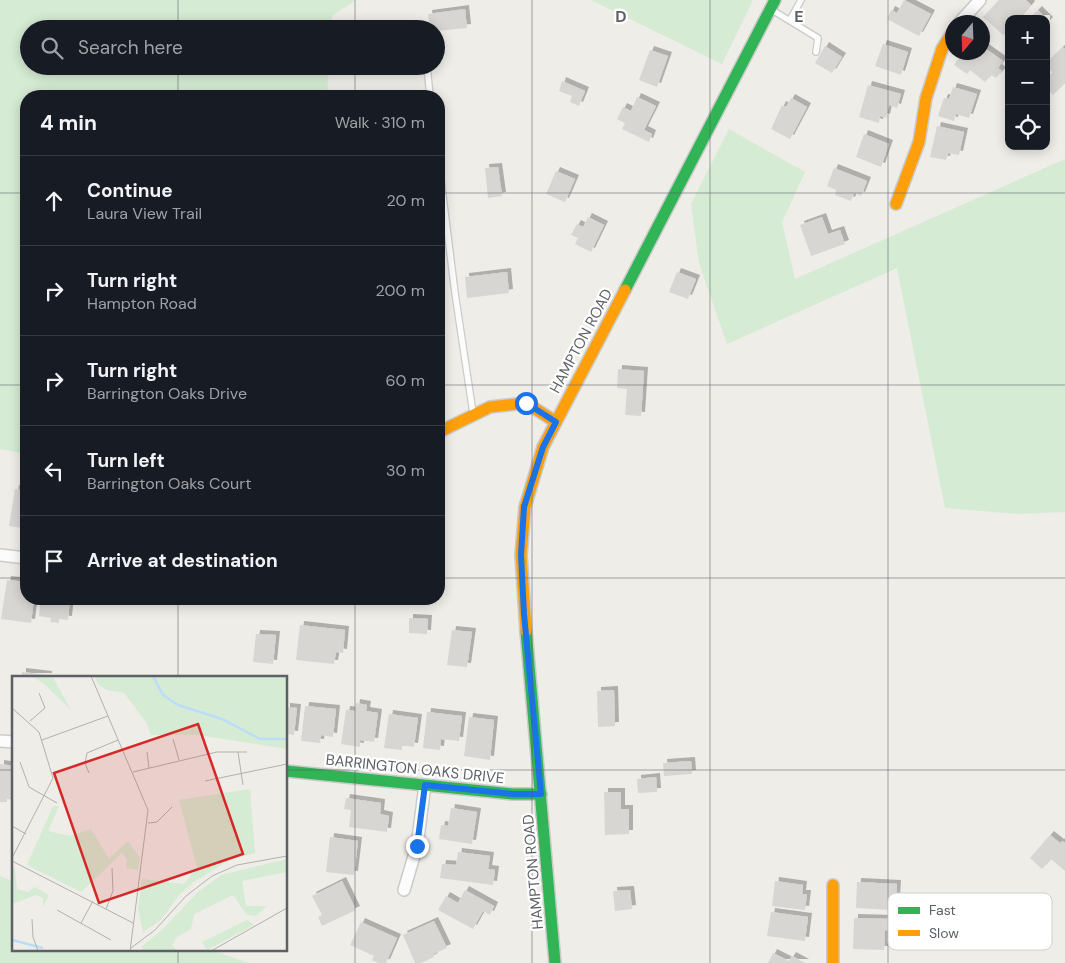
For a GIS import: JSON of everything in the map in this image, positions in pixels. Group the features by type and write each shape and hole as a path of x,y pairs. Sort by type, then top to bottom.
{"main road":[{"name":"HAMPTON ROAD","path":"555,963 524,614 521,555 524,507 543,447 773,5"},
{"path":"896,204 919,142 926,98 945,44"},
{"path":"445,429 490,407 526,403 556,422"},
{"name":"BARRINGTON OAKS DRIVE","path":"288,771 512,794 541,794"},
{"path":"833,885 833,963"}],"street":[{"path":"966,15 980,0"},
{"path":"0,555 20,557"},
{"path":"404,890 417,846 425,785"}],"lane":[{"path":"790,20 801,0"},
{"path":"773,5 790,20 818,38 816,52"},
{"path":"428,75 429,90"},
{"path":"445,212 473,415"}],"green space":[{"path":"0,0 356,0 332,16 332,20 20,20 20,75 328,75 327,90 20,90 20,453 0,449"},
{"path":"591,0 753,0 722,64"},
{"path":"729,129 805,172 782,222 795,279 1065,159 1065,512 1019,514 945,508 897,268 727,344 699,263 691,204"},
{"path":"0,876 12,881 12,950 211,950 249,963 0,963"}],"building":[{"path":"904,0 931,14 919,36 887,19 891,10 897,13"},
{"path":"999,0 1026,0 1031,5 1022,15 1005,15 1005,33 1003,35 990,23 990,15 985,15"},
{"path":"465,9 467,28 445,30 445,20 429,20 428,14"},
{"path":"1038,10 1043,15 1033,15"},
{"path":"883,44 908,52 901,75 875,66"},
{"path":"825,46 842,57 832,73 815,63"},
{"path":"1063,47 1065,49 1065,83 1053,95 1050,92 1050,76 1053,73 1050,70 1050,59"},
{"path":"650,50 668,56 657,87 639,80"},
{"path":"990,52 1003,61 998,68 1002,71 996,78 991,75 985,82 970,70 967,74 954,65 957,60 990,60"},
{"path":"562,81 585,91 579,106 570,102 572,96 559,91"},
{"path":"868,85 901,94 897,108 889,105 886,118 880,116 879,123 859,117"},
{"path":"953,87 977,94 969,118 956,114 954,121 938,116 944,98 949,99"},
{"path":"637,97 656,106 644,130 652,134 649,142 622,129 625,123 617,119 623,107 631,111"},
{"path":"791,98 807,107 790,139 771,129 782,105 786,107"},
{"path":"937,126 964,132 959,155 948,153 946,160 930,157"},
{"path":"864,134 889,144 881,167 856,157"},
{"path":"498,167 502,196 488,198 485,168"},
{"path":"834,168 867,181 861,196 854,193 851,201 835,195 836,190 827,186"},
{"path":"556,171 575,179 565,202 546,194"},
{"path":"588,217 604,225 591,252 575,244 578,238 571,235 577,224 583,227"},
{"path":"822,217 828,234 840,230 845,244 811,256 800,225"},
{"path":"507,272 509,293 467,298 465,277"},
{"path":"677,272 696,279 688,299 669,292"},
{"path":"618,369 644,371 641,416 625,415 627,389 617,388"},
{"path":"15,489 20,490 20,528 9,526"},
{"path":"7,580 20,581 20,605 33,605 31,623 1,619"},
{"path":"40,605 69,605 68,620 59,619 59,623 50,622 51,618 39,616"},
{"path":"409,618 428,619 427,634 409,633"},
{"path":"300,625 345,630 343,653 336,652 334,664 296,660"},
{"path":"452,630 472,632 467,667 447,665"},
{"path":"256,634 276,635 273,664 253,662"},
{"path":"22,672 48,675 48,676 22,676"},
{"path":"614,690 615,726 598,727 597,691"},
{"path":"356,703 367,705 366,711 378,713 374,742 360,740 360,747 341,744 346,710 355,711"},
{"path":"305,706 336,709 333,737 321,735 320,743 301,741"},
{"path":"288,707 297,708 294,735 288,734"},
{"path":"427,712 462,716 459,741 441,739 440,750 423,748"},
{"path":"389,714 418,718 414,747 402,745 402,750 384,748"},
{"path":"469,717 494,720 490,760 464,756"},
{"path":"691,761 692,774 664,776 663,763"},
{"path":"0,764 12,766 12,800 7,799 7,802 0,802"},
{"path":"656,777 657,792 638,793 637,779"},
{"path":"604,792 621,792 621,809 629,809 629,834 605,835"},
{"path":"346,798 381,803 380,814 389,816 387,832 349,827 351,810 344,809"},
{"path":"451,808 477,812 472,844 439,839 441,825 448,826"},
{"path":"1050,835 1060,843 1063,841 1065,843 1065,871 1051,859 1042,869 1030,858"},
{"path":"330,837 358,841 354,875 326,872"},
{"path":"458,852 490,856 488,869 495,870 493,885 440,878 442,864 456,865"},
{"path":"342,881 356,910 322,926 318,917 322,915 312,896"},
{"path":"775,881 803,885 802,894 807,894 805,910 772,906"},
{"path":"857,882 897,884 896,893 888,893 888,910 856,908"},
{"path":"465,890 494,906 490,915 483,911 473,929 438,910 446,896 458,903"},
{"path":"630,890 632,909 615,911 613,891"},
{"path":"771,912 808,917 805,941 767,936"},
{"path":"854,918 888,919 888,931 885,930 884,950 853,949"},
{"path":"434,921 447,948 433,954 434,957 421,963 415,963 403,935"},
{"path":"361,922 397,938 386,963 378,963 372,960 374,956 350,945"},
{"path":"773,953 789,961 792,956 805,963 768,963"}],"traffic: fast":[{"path":"625,290 775,0"},
{"path":"526,631 555,963"},
{"path":"288,771 512,794 541,794"}],"traffic: slow":[{"path":"896,204 919,142 926,98 945,44"},
{"path":"526,631 521,555 525,507 543,447 625,290"},
{"path":"445,429 490,407 526,403 556,422"},
{"path":"833,885 833,963"}],"route":[{"path":"417,846 425,785 512,794 541,794 524,614 521,555 524,507 543,447 556,422 526,403"}]}
